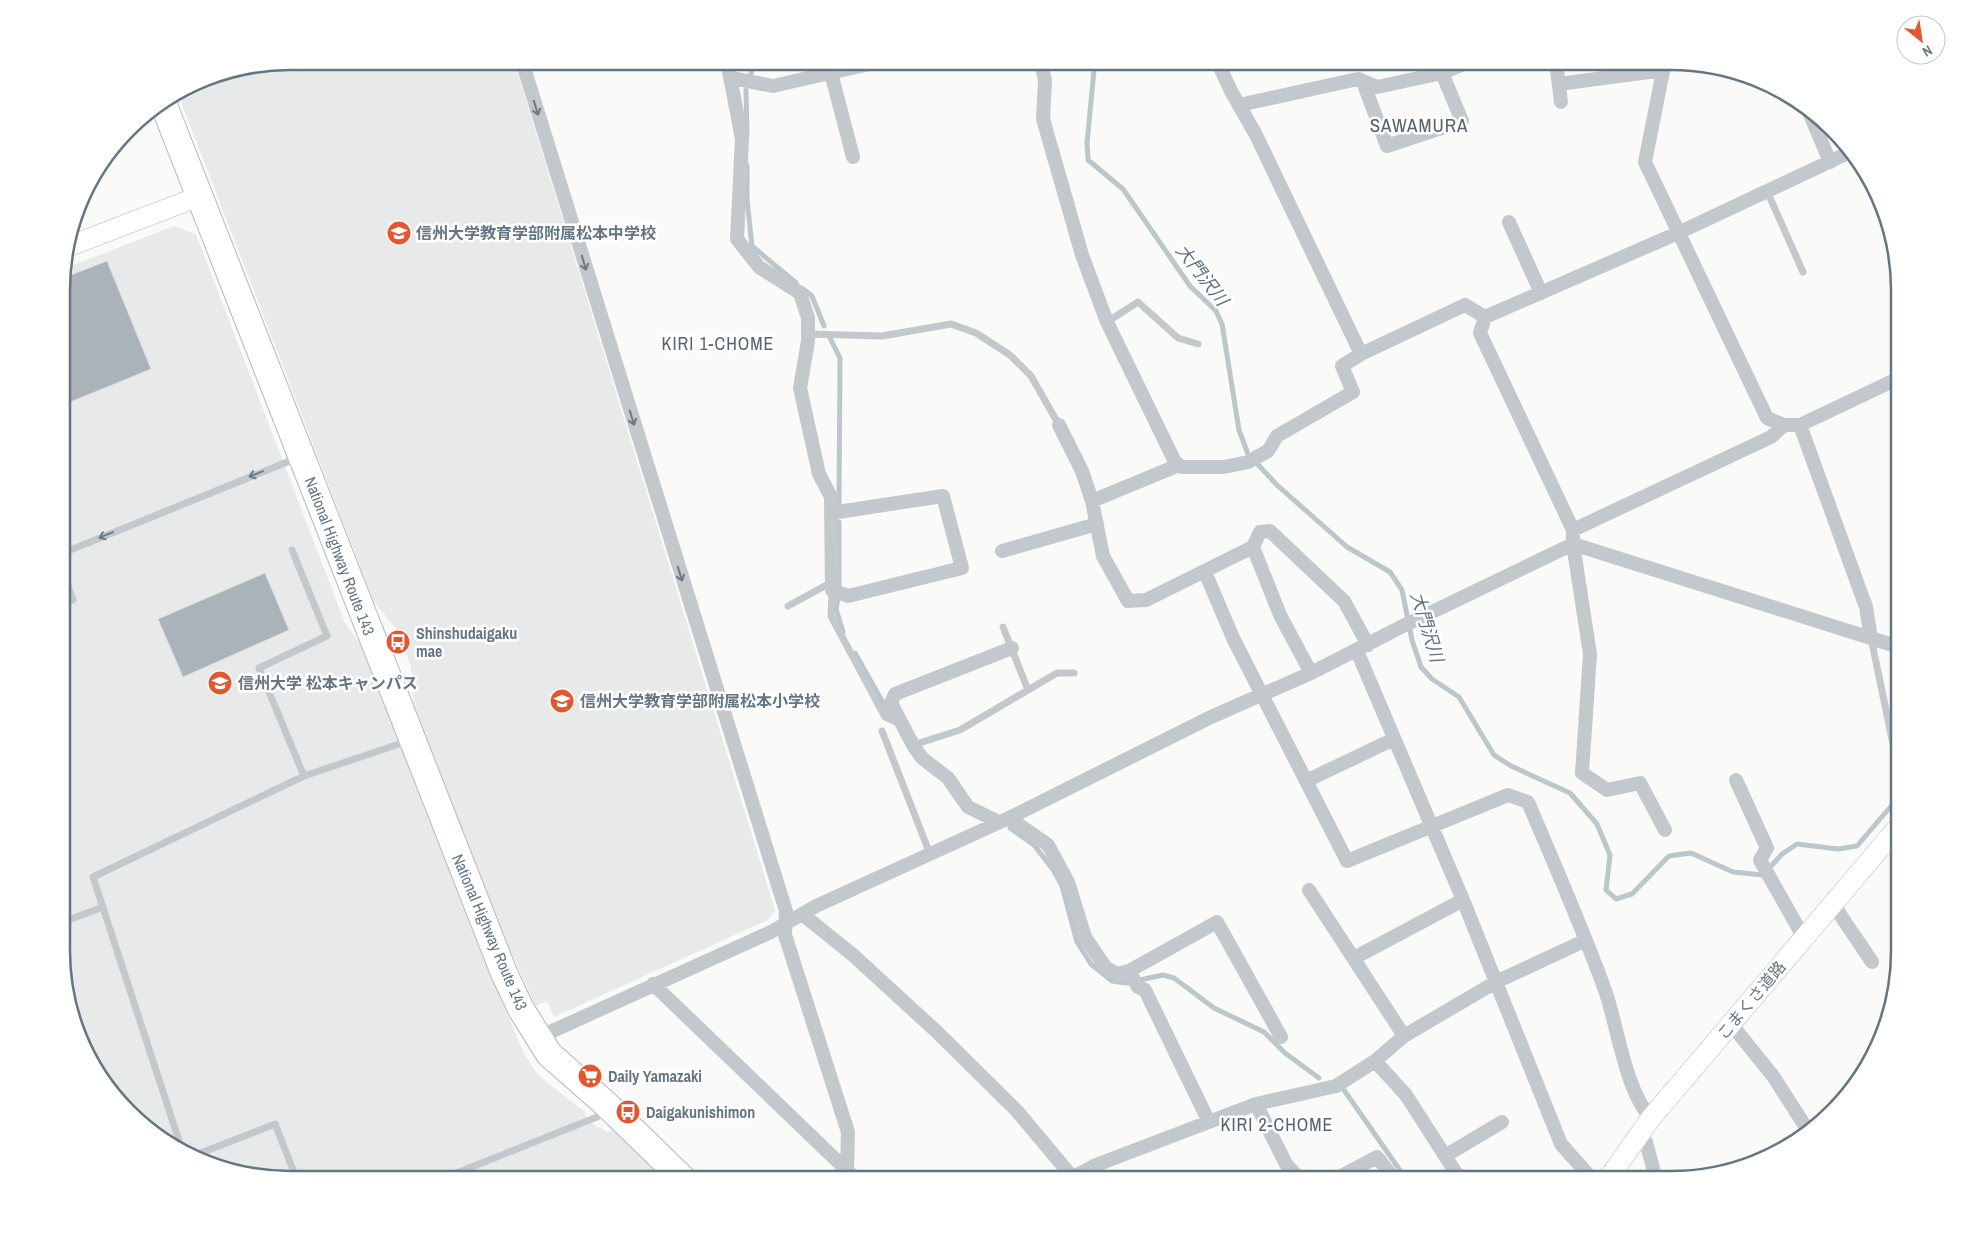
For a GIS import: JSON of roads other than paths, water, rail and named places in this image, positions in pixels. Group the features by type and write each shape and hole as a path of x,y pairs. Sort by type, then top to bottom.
{"highway":[{"name":"National Highway Route 143","path":"165,109 504,973 537,1038 562,1067 608,1106 675,1171"}],"street":[{"path":"525,70 786,911 785,935 848,1132 850,1171"},
{"path":"730,70 742,139 737,239 759,267 800,293 808,318 808,334 800,388 819,474 831,497 831,513 832,586 848,596 962,568 943,496 831,513"},
{"path":"732,78 773,86 844,70"},
{"path":"1042,70 1045,80 1043,118 1082,255 1107,322 1175,462 1182,467 1224,467 1254,459 1268,451 1277,436 1353,392 1342,366 1361,354 1465,305 1485,317"},
{"path":"1222,70 1256,135 1361,354"},
{"path":"1239,105 1358,80 1377,87 1449,70"},
{"path":"1557,70 1561,102"},
{"path":"1559,84 1641,70"},
{"path":"1663,70 1646,162 1767,418 1784,425 1800,425 1891,382"},
{"path":"831,73 853,157"},
{"path":"1363,82 1387,146 1462,121 1442,73"},
{"path":"1814,123 1830,162"},
{"path":"1666,830 1640,783 1607,790 1582,773 1590,654 1573,537 1480,333 1485,317 1678,233 1844,155"},
{"path":"75,244 200,196"},
{"path":"1509,222 1541,292"},
{"path":"537,1038 771,932 802,914 1004,820 1211,717 1263,696 1362,648 1573,537 1771,437 1784,425"},
{"path":"1800,425 1866,607 1871,638"},
{"path":"1059,426 1082,471 1092,501 1104,556 1128,601 1146,600 1205,572 1253,547 1260,532 1270,531 1344,601 1394,739 1463,900 1561,1144 1585,1171"},
{"path":"1092,501 1179,465"},
{"path":"1002,551 1097,524"},
{"path":"1573,537 1891,644"},
{"path":"1253,547 1280,615 1311,673"},
{"path":"1205,572 1233,638 1347,861 1508,795 1528,802 1586,940 1606,996 1637,1099 1651,1118"},
{"path":"1012,648 895,694 891,703 901,724 922,758 948,778 968,807 1004,820 1048,845 1068,882 1084,937 1106,968 1117,974 1132,977 1145,990 1209,1122"},
{"path":"1306,781 1394,739"},
{"path":"1736,780 1767,848 1760,860 1804,938"},
{"name":"こまくさ道路","path":"1614,1171 1651,1118 1891,835"},
{"path":"1309,890 1404,1036"},
{"path":"1354,958 1463,900"},
{"path":"1834,902 1839,913 1872,962"},
{"path":"802,914 854,954 943,1037 1017,1111 1066,1171"},
{"path":"1132,977 1217,922 1281,1037"},
{"path":"1086,1171 1096,1165 1256,1104 1336,1086 1375,1061 1404,1036 1496,982 1586,940"},
{"path":"653,984 844,1171"},
{"path":"1731,1024 1773,1076 1805,1125"},
{"path":"1375,1061 1406,1095 1455,1171"},
{"path":"1256,1104 1286,1164 1293,1171"},
{"path":"1445,1156 1502,1122"},
{"path":"1646,1142 1654,1171"},
{"path":"1350,1171 1377,1156 1388,1171"}],"lane":[{"path":"1767,191 1803,272"},
{"path":"1107,322 1138,302 1178,338 1198,344"},
{"path":"808,334 882,336 952,324 976,333 1010,355 1031,376 1059,426"},
{"path":"70,550 302,456"},
{"path":"292,550 327,636 259,668 304,776"},
{"path":"788,606 832,586 831,616 886,718 901,724"},
{"path":"1002,626 1028,690"},
{"path":"1871,638 1891,734"},
{"path":"913,745 960,730 1057,673 1074,673"},
{"path":"882,731 930,854"},
{"path":"179,1140 93,877 304,776 369,756 413,739"},
{"path":"70,919 103,907"},
{"path":"462,1171 597,1117 608,1106"},
{"path":"202,1152 275,1124 293,1171"}],"waterway":[{"path":"750,78 752,70"},
{"name":"大門沢川","path":"1094,70 1087,143 1088,160 1123,189 1190,286 1216,311 1222,324 1239,430 1248,454 1277,485 1347,547 1390,572 1402,590 1412,640 1421,667 1432,679 1459,697 1494,755 1511,766 1570,793 1597,824 1610,855 1606,890 1616,899 1632,894 1669,856 1691,853 1733,872 1763,875 1782,854 1797,844 1838,849 1857,846 1891,806"},
{"path":"746,90 747,136"},
{"path":"747,165 747,199 752,246 796,283"},
{"path":"803,289 812,296 824,326"},
{"path":"830,338 840,358 839,505"},
{"path":"839,522 839,584"},
{"path":"838,598 836,609 843,632"},
{"path":"855,653 890,715"},
{"path":"1010,828 1034,845 1054,871 1062,886 1077,942 1091,964 1112,981 1126,983 1163,975 1174,978 1214,1008 1264,1032 1285,1053 1319,1078"},
{"path":"1344,1090 1400,1171"}],"place":[{"name":"信州大学教育学部附属松本中学校","path":"399,233"},
{"name":"Shinshudaigaku mae","path":"398,642"},
{"name":"信州大学 松本キャンパス","path":"220,683"},
{"name":"信州大学教育学部附属松本小学校","path":"562,701"},
{"name":"Daily Yamazaki","path":"590,1076"},
{"name":"Daigakunishimon","path":"628,1112"}],"district":[{"name":"SAWAMURA","path":"1419,125"},
{"name":"KIRI 1-CHOME","path":"718,344"},
{"name":"KIRI 2-CHOME","path":"1277,1125"}]}
